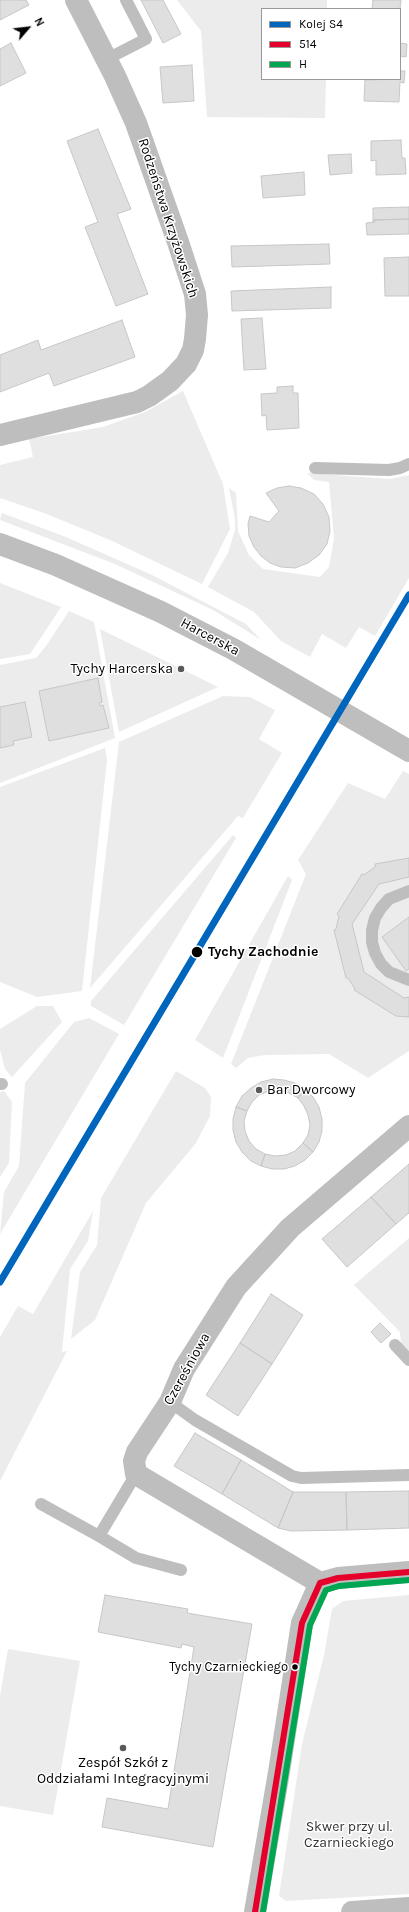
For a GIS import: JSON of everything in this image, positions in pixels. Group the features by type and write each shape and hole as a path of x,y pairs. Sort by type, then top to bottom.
{"street":[{"name":"Rodzeństwa Krzyżowskich","path":"0,435 137,402 161,388 175,377 186,364 194,345 197,308 191,281 136,123 76,0"},
{"name":"Harcerska","path":"0,544 56,565 161,612 233,649 409,751"},
{"name":"Czereśniowa","path":"136,1474 134,1461 137,1452 170,1402 184,1369 236,1287 290,1228 409,1126"},
{"path":"136,1474 320,1583 338,1578 409,1572"},
{"path":"255,1912 279,1772 302,1623 320,1583"},
{"path":"352,1912 409,1908"}],"lane":[{"path":"106,59 146,39 126,0"},
{"path":"315,468 389,470 400,468 409,464"},
{"path":"409,891 389,899 375,918 372,930 372,942 375,953 381,964 389,972 409,980"},
{"path":"395,1345 409,1360"},
{"path":"170,1402 195,1420 292,1476 302,1478 409,1475"},
{"path":"99,1536 136,1474"},
{"path":"41,1504 136,1558 181,1570"}],"green space":[{"path":"177,0 327,0 327,8 261,8 261,80 326,80 325,118 207,117 201,31"},
{"path":"183,391 223,484 230,529 202,584 110,540 44,513 0,498 0,465 33,457 29,439 103,427 145,412"},
{"path":"307,473 390,479 409,475 409,578 375,636 359,627 346,648 322,634 310,657 281,641 254,612 208,587 228,553 235,530 235,519 229,488 236,493 238,531 249,555 263,569 320,577 329,567 334,539 329,482 314,480"},
{"path":"2,513 66,537 152,575 246,624 261,640 213,610 115,564 0,520"},
{"path":"0,583 61,607 30,654 0,659"},
{"path":"69,611 94,622 115,738 0,783 0,665 36,658 46,646"},
{"path":"100,629 218,687 119,732"},
{"path":"223,696 250,697 275,710 259,739 282,753 243,818 238,816 90,988 119,742"},
{"path":"105,748 107,760 82,991 37,997 0,982 0,787"},
{"path":"403,771 409,774 409,1051 368,1078 329,1054 265,1055 248,1058 236,1068 231,1064 306,874 298,860 348,783 385,799"},
{"path":"233,835 236,838 124,1025 91,1006 91,1001"},
{"path":"288,876 292,880 223,1058 195,1040"},
{"path":"37,1006 53,1006 62,1022 12,1077 5,1069 0,1050 0,1029"},
{"path":"89,1018 119,1034 0,1234 4,1192 19,1166 25,1083 74,1022"},
{"path":"176,1071 205,1088 211,1097 210,1116 196,1143 146,1203 95,1320 71,1339 80,1272 97,1245 101,1198"},
{"path":"4,1091 12,1102 9,1163 0,1177 0,1092"},
{"path":"93,1211 88,1241 70,1269 62,1352 67,1351 0,1481 0,1337 18,1306 33,1314"},
{"path":"409,1238 409,1353 401,1344 400,1332 354,1285"},
{"name":"Skwer przy ul. Czarnieckiego","path":"409,1595 409,1894 286,1901 279,1896 302,1744 324,1655 332,1609 343,1601"},
{"path":"8,1649 80,1661 53,1815 0,1806 0,1696"}],"building":[{"path":"0,0 26,0 29,5 0,20"},
{"path":"141,0 163,0 181,34 163,43"},
{"path":"373,0 401,0 400,8 372,8"},
{"path":"11,43 26,73 0,86 0,49"},
{"path":"401,43 407,44 406,57 401,56"},
{"path":"192,65 194,101 163,103 160,67"},
{"path":"401,71 405,71 404,83 400,82 399,102 364,101 365,80 401,80"},
{"path":"98,129 131,209 117,214 148,294 116,306 85,227 98,222 67,141"},
{"path":"401,140 402,158 405,158 406,174 376,175 376,160 371,161 371,141"},
{"path":"351,154 352,173 330,175 328,155"},
{"path":"304,172 305,195 263,198 261,176"},
{"path":"409,207 409,219 374,220 373,222 373,208"},
{"path":"409,219 409,234 367,235 366,223 375,222 374,220"},
{"path":"329,244 330,264 232,267 231,246"},
{"path":"409,257 409,296 385,296 384,258"},
{"path":"331,287 331,308 232,311 231,291"},
{"path":"262,318 266,369 244,370 241,319"},
{"path":"122,320 135,357 54,386 49,373 0,392 0,355 38,340 41,350"},
{"path":"293,386 293,393 298,393 299,428 267,430 266,415 262,416 261,394 277,393 277,387"},
{"path":"289,486 301,488 314,494 323,504 329,517 330,531 327,544 319,555 308,563 295,568 281,567 270,563 261,556 254,547 249,536 248,524 250,516 269,522 279,511 266,493 277,488"},
{"path":"98,678 102,702 99,703 100,706 103,705 109,728 49,741 39,691"},
{"path":"25,702 32,737 13,741 14,745 0,748 0,707"},
{"path":"409,858 409,877 379,884 352,924 364,972 404,998 409,997 409,1017 396,1016 354,990 355,989 348,978 346,978 334,930 336,929 339,916 337,914 362,874 364,875 376,866 375,864"},
{"path":"409,917 409,969 406,971 382,937"},
{"path":"273,1079 295,1083 305,1089 298,1098 289,1093 269,1091 259,1095 252,1102 247,1111 236,1107 242,1096 251,1088 261,1082"},
{"path":"305,1089 313,1097 319,1107 322,1119 322,1131 319,1142 313,1152 303,1143 308,1135 310,1125 304,1106 298,1098"},
{"path":"236,1107 247,1111 244,1121 245,1131 249,1141 256,1149 265,1154 261,1166 251,1161 242,1152 236,1142 233,1130 233,1119"},
{"path":"303,1143 313,1152 305,1160 295,1166 284,1169 272,1169 261,1166 265,1154 275,1156 286,1155 295,1151"},
{"path":"409,1164 409,1213 396,1224 371,1197"},
{"path":"371,1197 396,1224 347,1267 322,1239"},
{"path":"271,1294 303,1315 272,1364 240,1343"},
{"path":"380,1323 391,1334 381,1343 371,1332"},
{"path":"240,1343 272,1364 238,1416 206,1395"},
{"path":"195,1433 241,1460 222,1494 174,1466"},
{"path":"241,1460 293,1492 278,1528 222,1494"},
{"path":"409,1491 409,1528 347,1530 346,1492"},
{"path":"293,1492 346,1492 347,1530 291,1531 278,1528"},
{"path":"105,1595 188,1609 187,1613 252,1624 213,1847 102,1827 107,1798 168,1809 194,1647 182,1644 181,1648 98,1632"}],"rail line":[{"name":"S4","path":"0,1282 409,595"}],"transit line":[{"name":"514","path":"255,1912 302,1623 320,1583 338,1578 409,1572"},
{"name":"H","path":"263,1912 310,1625 326,1590 339,1586 409,1580"}],"place":[{"name":"Tychy Harcerska","path":"181,669"},
{"name":"Tychy Zachodnie","path":"197,952"},
{"name":"Bar Dworcowy","path":"259,1090"},
{"name":"Tychy Czarnieckiego","path":"295,1667"},
{"name":"Zespół Szkół z Oddziałami Integracyjnymi","path":"123,1748"}]}
